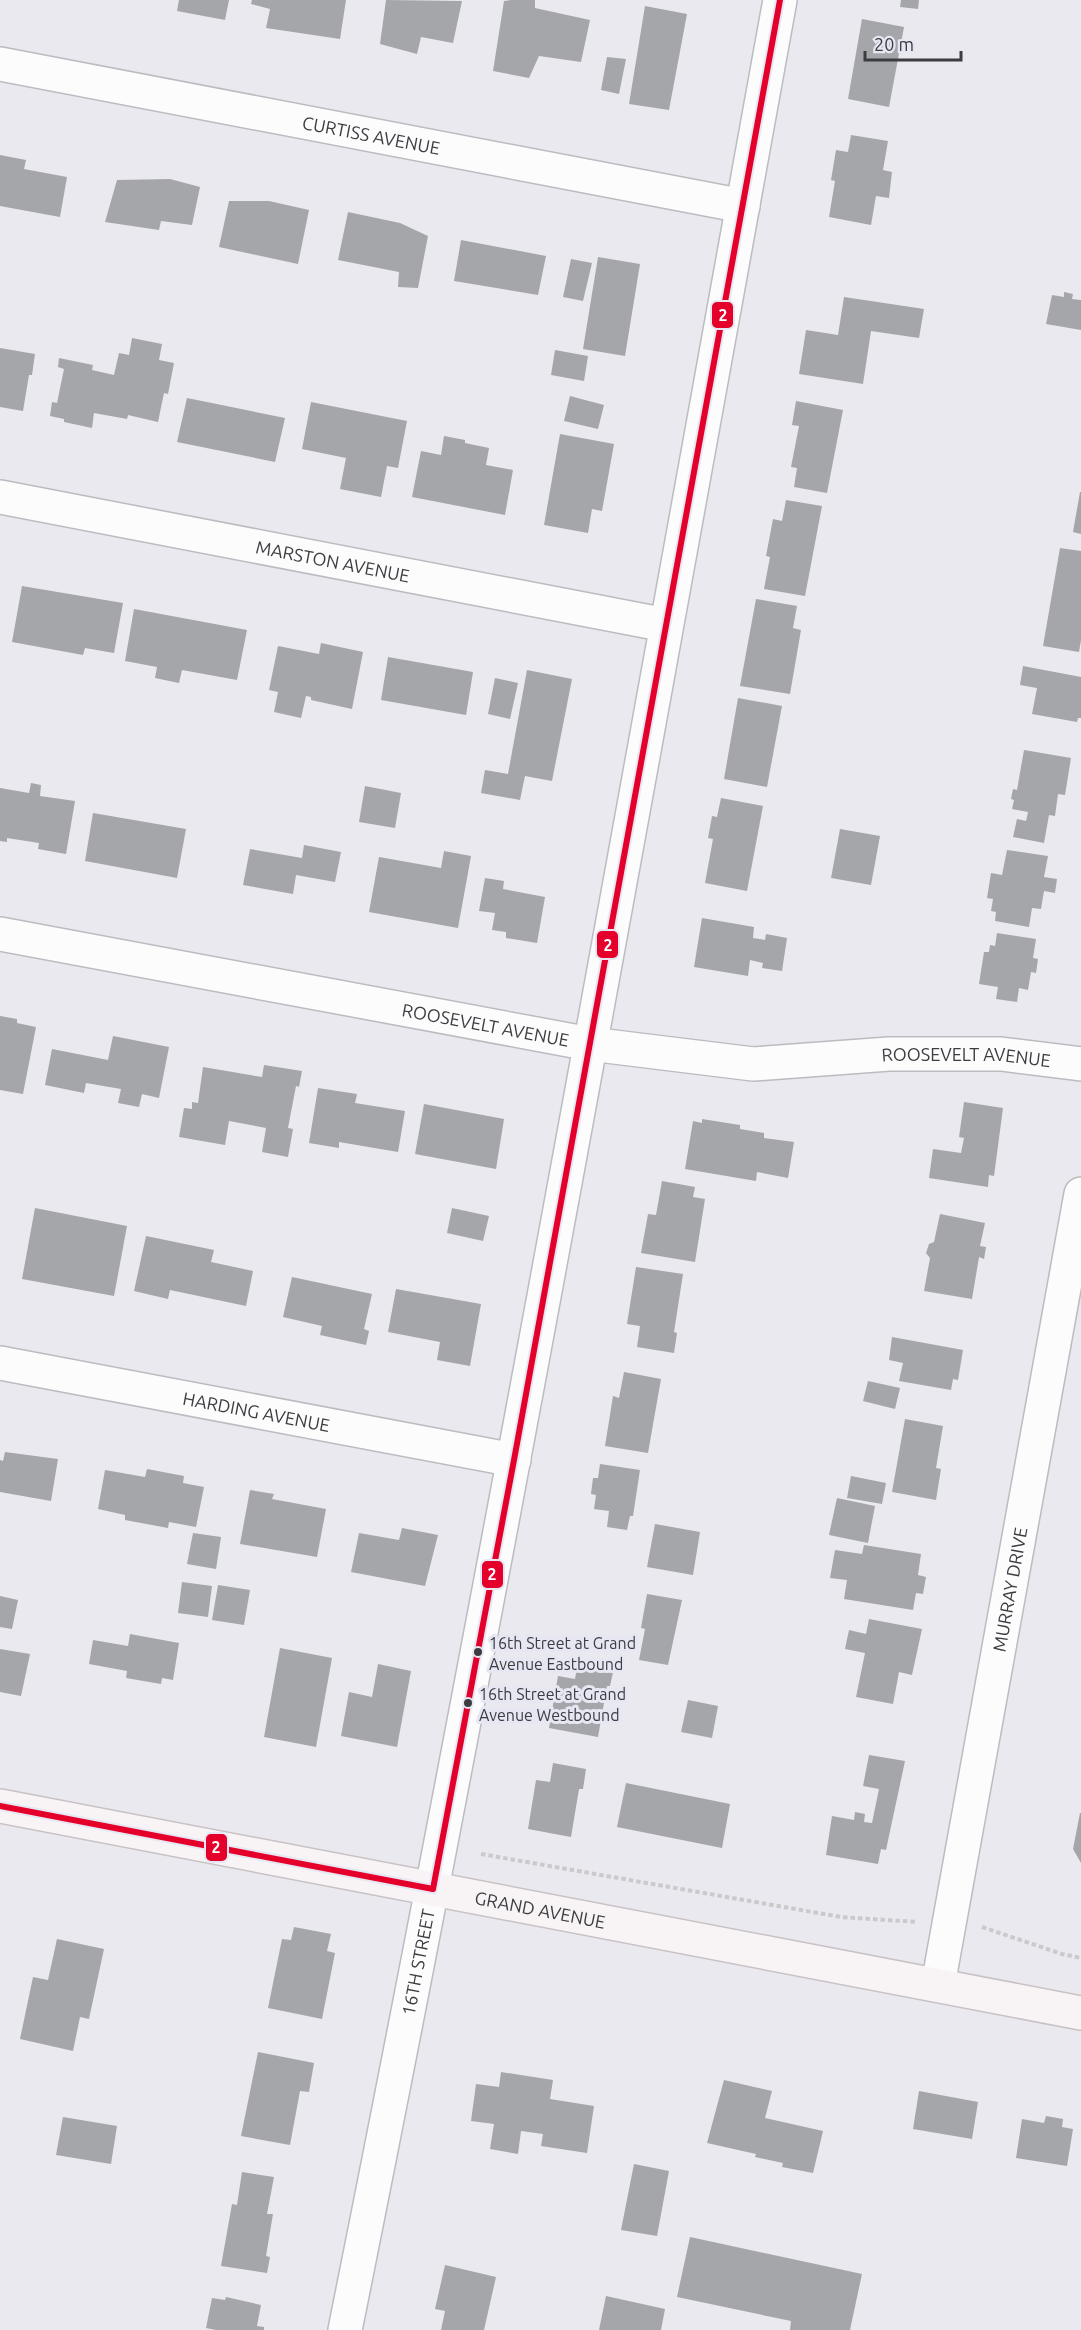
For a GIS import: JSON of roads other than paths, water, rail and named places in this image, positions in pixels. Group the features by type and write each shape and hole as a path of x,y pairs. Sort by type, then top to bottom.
{"main road":[{"name":"GRAND AVENUE","path":"0,1806 1081,2013"}],"street":[{"name":"16TH STREET","path":"345,2330 434,1889 780,0"},
{"name":"CURTISS AVENUE","path":"0,64 743,206"},
{"name":"MARSTON AVENUE","path":"0,497 666,625"},
{"name":"ROOSEVELT AVENUE","path":"0,934 590,1044 753,1064 889,1054 990,1054 1081,1064"},
{"name":"MURRAY DRIVE","path":"938,1985 1081,1194"},
{"name":"HARDING AVENUE","path":"0,1363 514,1460"}],"place":[{"name":"16th Street at Grand Avenue Eastbound","path":"478,1652"},
{"name":"16th Street at Grand Avenue Westbound","path":"468,1703"}]}
